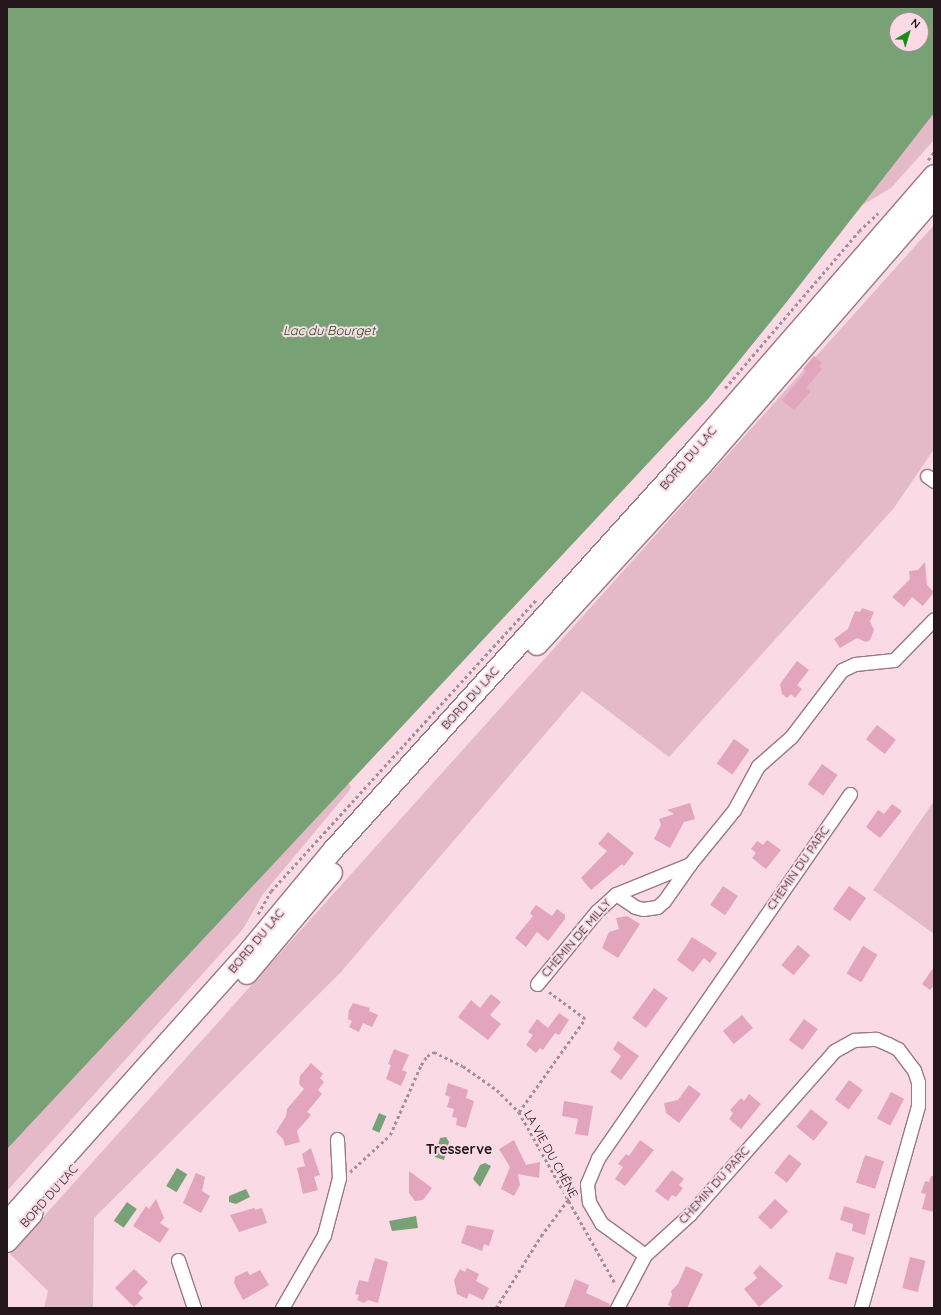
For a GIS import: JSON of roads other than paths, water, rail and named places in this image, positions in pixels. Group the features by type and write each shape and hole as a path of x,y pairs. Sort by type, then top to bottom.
{"main road":[{"name":"BORD DU LAC","path":"7,1222 250,950 334,849 690,456 934,175"},
{"name":"BORD DU LAC","path":"7,1242 274,943 351,850 702,465 934,198"}],"street":[{"name":"CHEMIN DE MILLY","path":"616,894 635,907 643,909 657,907 664,901 690,864 734,810 758,766 791,737 842,670 855,664 894,660 934,620"},
{"name":"CHEMIN DU PARC","path":"645,1255 601,1223 589,1202 587,1184 598,1158 850,794"},
{"name":"CHEMIN DE MILLY","path":"537,984 597,911 616,894 690,864"},
{"name":"CHEMIN DU PARC","path":"620,1303 645,1255 690,1214 823,1060 844,1043 854,1040 876,1039 898,1049 909,1061 918,1082 918,1106 861,1308"},
{"path":"282,1308 324,1235 339,1178 337,1139"},
{"path":"178,1260 194,1308"}],"water":[{"name":"Lac du Bourget","path":"7,7 934,7 934,113 785,304 708,399 7,1149"},
{"path":"379,1113 386,1116 379,1133 372,1130"},
{"path":"446,1137 449,1142 444,1160 435,1157 440,1138"},
{"path":"485,1163 491,1166 480,1187 473,1179 480,1165"},
{"path":"177,1168 187,1174 176,1192 166,1186"},
{"path":"246,1189 250,1197 236,1204 229,1202 229,1196"},
{"path":"127,1202 137,1209 124,1228 114,1221"},
{"path":"416,1216 418,1228 392,1231 389,1221"}],"district":[{"name":"Tresserve","path":"459,1149"}]}
